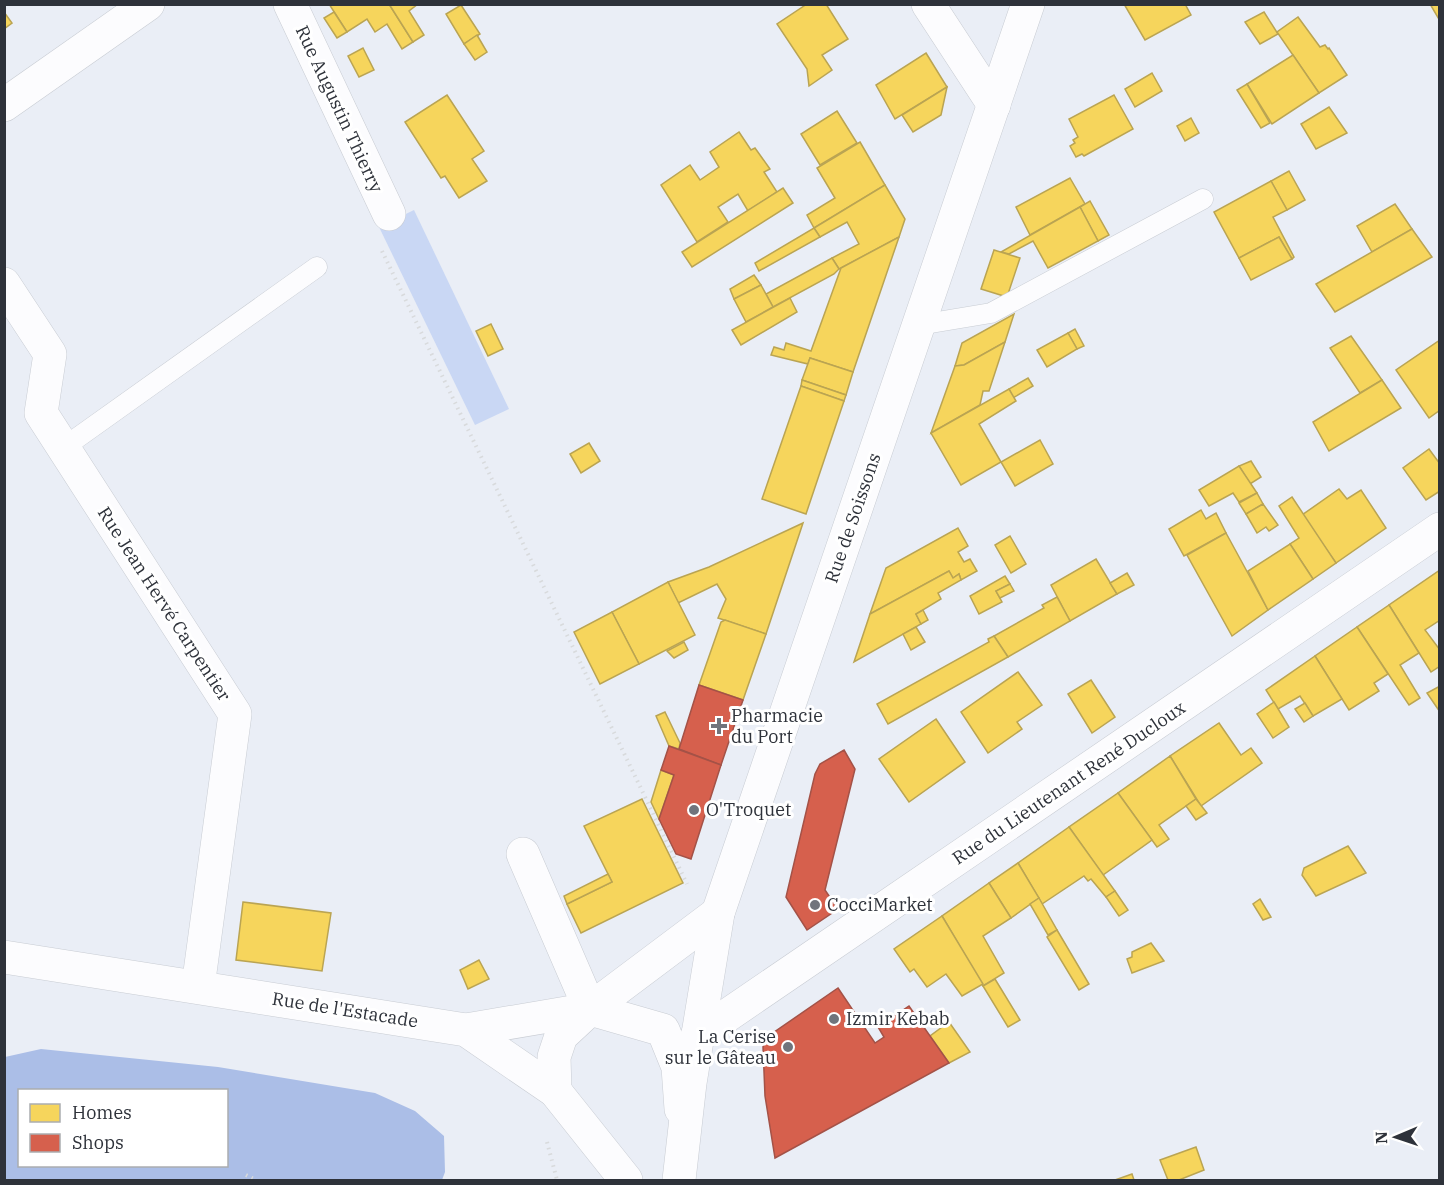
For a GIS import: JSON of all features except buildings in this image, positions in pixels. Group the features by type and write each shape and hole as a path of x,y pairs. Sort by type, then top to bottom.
{"street":[{"path":"4,105 148,4"},
{"name":"Rue Augustin Thierry","path":"290,4 389,214"},
{"path":"928,4 994,105"},
{"name":"Rue de Soissons","path":"683,1144 712,917 919,325 1028,4"},
{"name":"Rue Jean Hervé Carpentier","path":"4,284 50,354 41,414 235,714 198,987"},
{"name":"Rue du Lieutenant René Ducloux","path":"697,1036 1440,529"},
{"path":"523,854 590,1009"},
{"path":"555,1091 554,1057 561,1036 590,1009 712,917"},
{"name":"Rue de l'Estacade","path":"4,957 466,1029 555,1091 626,1180"},
{"path":"466,1029 590,1009 663,1030 678,1067 683,1144 679,1180"}],"lane":[{"path":"919,325 991,313 1203,199"},
{"path":"63,448 317,267"}],"path":[{"path":"389,214 371,227 712,917"},
{"path":"246,1175 256,1180"}],"shaded area":[{"path":"414,210 509,409 475,425 379,227"},
{"path":"41,1049 218,1067 375,1093 415,1111 444,1136 445,1172 442,1180 5,1180 5,1057"}],"place":[{"name":"Pharmacie du Port","path":"719,726"},
{"name":"O'Troquet","path":"694,810"},
{"name":"CocciMarket","path":"815,905"},
{"name":"Izmir Kebab","path":"834,1019"},
{"name":"La Cerise sur le Gâteau","path":"788,1047"}]}
